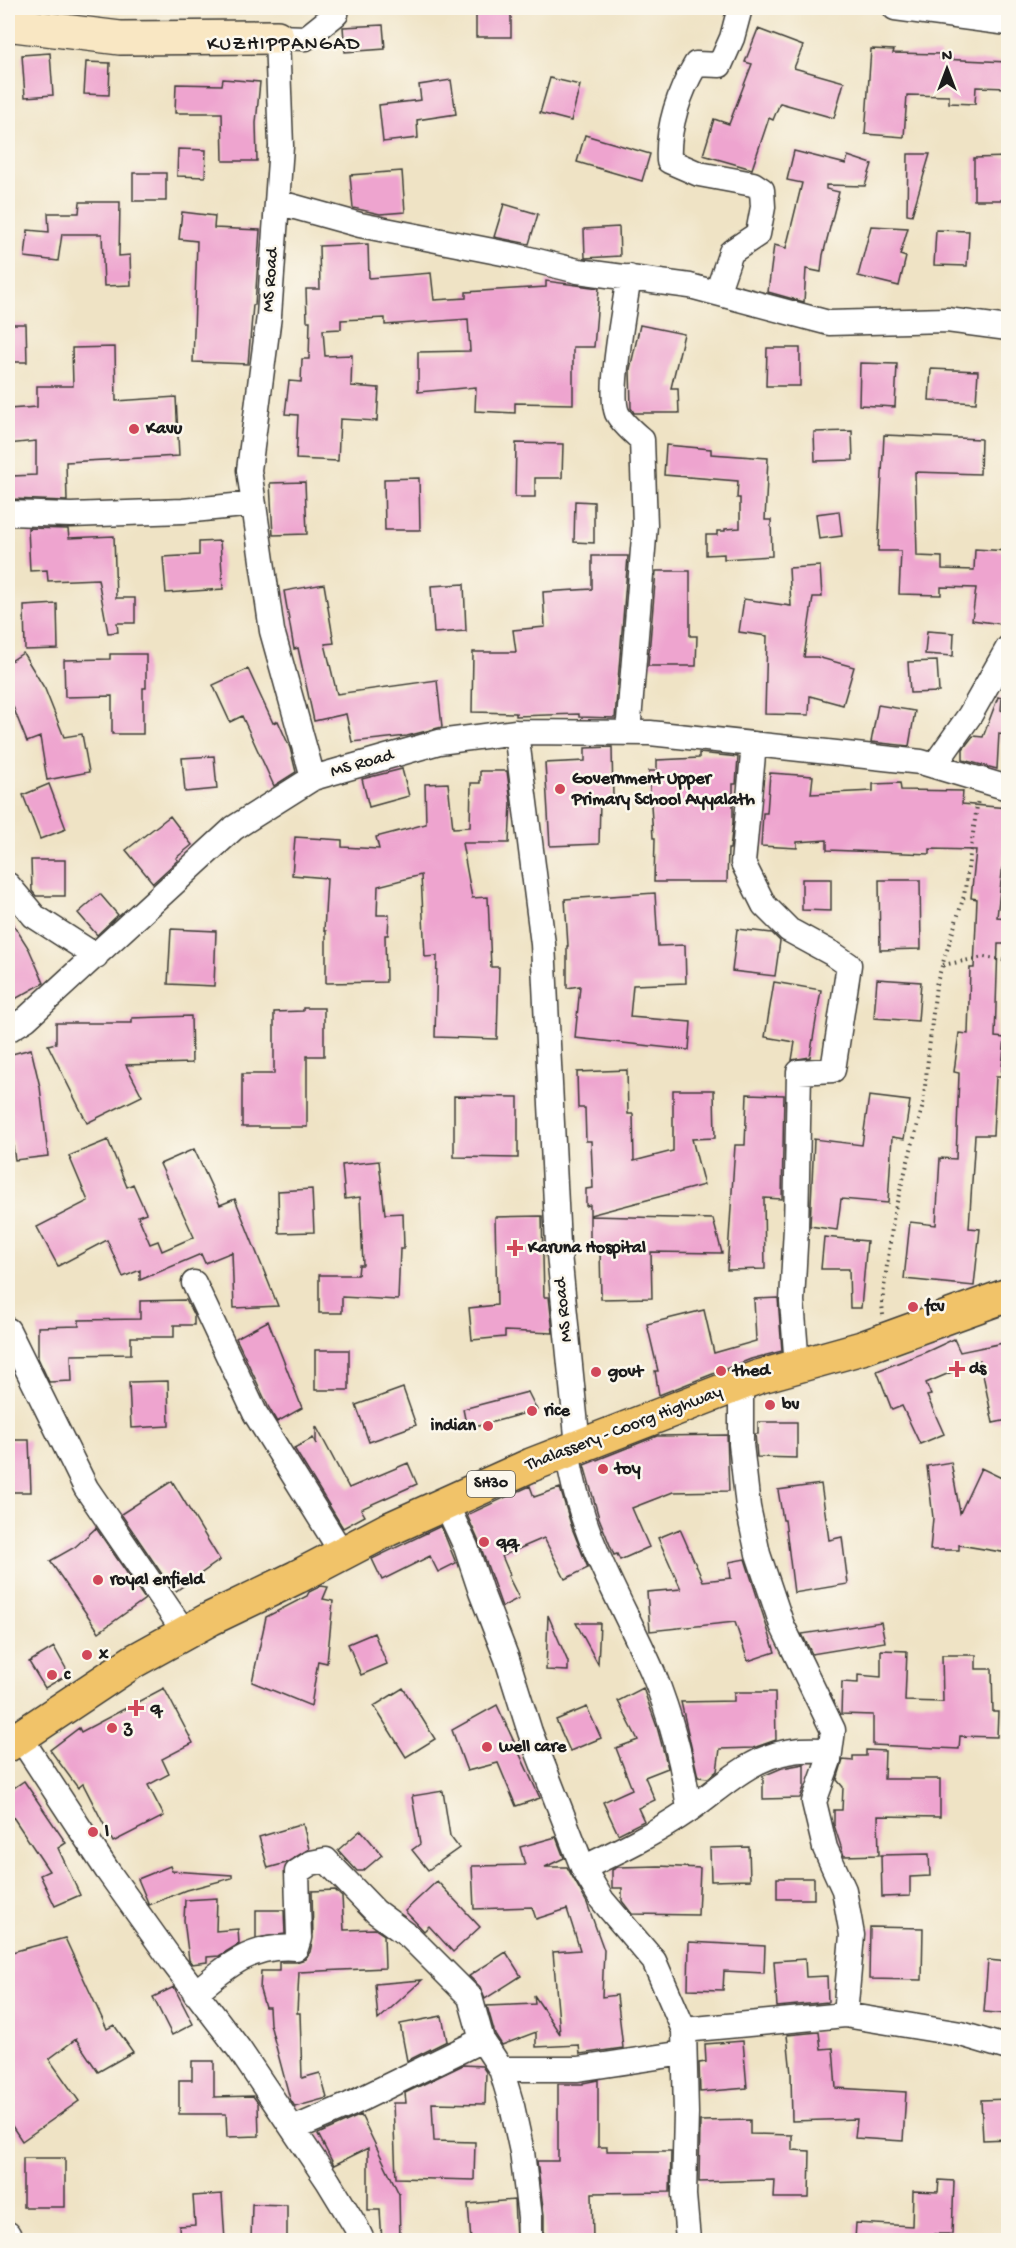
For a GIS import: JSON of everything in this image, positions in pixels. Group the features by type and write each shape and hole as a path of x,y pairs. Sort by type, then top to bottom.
{"main road":[{"name":"Thalassery - Coorg Highway","path":"14,1741 134,1661 184,1633 387,1530 531,1464 741,1383 885,1340 1008,1295"}],"street":[{"path":"8,26 120,38 306,38 336,14 337,8"},
{"path":"717,293 731,252 758,234 763,207 762,190 753,184 699,174 669,161 668,145 683,86 696,64 720,65 732,38 740,8"},
{"path":"895,8 1008,23"},
{"name":"MS Road","path":"277,37 281,146 269,316 249,470 272,631 313,778 439,742 516,732 543,944 558,1244 572,1449 578,1500 622,1612 653,1673 669,1717 689,1810"},
{"path":"277,202 360,225 513,255 578,271 690,286 829,323 947,320 1008,328"},
{"path":"628,733 645,525 642,440 633,433 618,414 614,393 629,277"},
{"path":"8,513 71,515 183,511 254,504"},
{"path":"934,766 970,716 1008,648"},
{"path":"516,732 650,733 921,762 1008,788"},
{"path":"754,744 743,862 764,905 789,930 849,965 833,1070 799,1072 792,1301 797,1366"},
{"path":"8,1030 26,1019 234,828 313,778"},
{"path":"8,885 34,916 96,956"},
{"path":"194,1282 255,1413 342,1553"},
{"path":"8,1330 86,1488 184,1633"},
{"path":"741,1383 741,1444 748,1507 758,1554 782,1625 833,1730 830,1750 814,1802 825,1848 844,1890 852,1935 845,2015"},
{"path":"446,1504 466,1547 507,1659 530,1732 583,1868 602,1900 654,1961 684,2041 684,2053 578,2069 501,2068"},
{"path":"14,1741 195,1993 239,2049 339,2199 362,2241"},
{"path":"583,1868 620,1851 689,1810 728,1780 760,1760 793,1751 830,1750"},
{"path":"195,1993 220,1972 252,1952 278,1947 296,1948 299,1938 297,1872 311,1863 326,1860 376,1912 410,1937 470,1997 482,2040 501,2068 512,2106 522,2152 530,2217 530,2241"},
{"path":"684,2041 845,2015 961,2034 1008,2048"},
{"path":"293,2129 349,2105 482,2040"},
{"path":"684,2041 684,2195 688,2241"},
{"path":"8,2234 11,2241"}],"path":[{"path":"885,1340 882,1303 894,1213 923,1105 936,985 964,896 981,780"},
{"path":"942,966 984,957 1008,961"}],"building":[{"path":"476,8 511,8 511,37 476,37"},
{"path":"383,25 385,49 345,52 343,27"},
{"path":"758,29 803,46 794,68 844,82 834,118 780,103 773,120 769,118 752,169 703,155 714,119 729,124 752,64 745,62"},
{"path":"871,49 894,50 893,53 940,54 940,59 1008,62 1008,88 976,87 975,104 949,103 949,96 907,95 904,137 865,134"},
{"path":"50,53 53,95 25,97 22,55"},
{"path":"86,62 110,63 109,95 84,94"},
{"path":"550,78 580,85 571,121 540,113"},
{"path":"223,79 260,82 256,123 257,161 223,161 222,113 175,113 176,84 222,85"},
{"path":"451,80 456,114 417,120 418,138 383,142 379,105 421,100 419,85"},
{"path":"585,135 650,154 642,181 577,162"},
{"path":"178,149 206,150 205,177 177,176"},
{"path":"794,151 846,164 848,156 872,164 865,186 826,185 826,189 839,192 821,272 806,269 804,302 768,292 774,245 786,248 802,183 787,180"},
{"path":"908,154 930,154 912,215 907,214"},
{"path":"1008,157 1008,200 974,200 974,158"},
{"path":"402,171 405,212 380,214 353,208 350,175"},
{"path":"133,173 166,173 166,201 133,201"},
{"path":"80,202 120,202 119,256 130,255 131,285 104,286 102,234 62,234 58,261 25,257 28,230 49,232 48,213 79,213"},
{"path":"504,204 538,214 529,244 494,237"},
{"path":"182,212 215,216 214,228 260,230 248,364 193,362 197,241 179,239"},
{"path":"871,226 908,228 900,255 906,257 899,286 858,276"},
{"path":"619,227 620,256 585,258 584,229"},
{"path":"936,230 969,231 967,266 934,265"},
{"path":"368,244 369,278 431,273 434,300 466,298 466,292 546,287 546,281 599,288 594,347 573,347 573,404 515,403 515,413 475,411 476,387 418,392 418,352 470,351 468,319 385,325 385,318 341,320 341,329 323,330 325,356 352,355 351,386 379,388 377,421 340,419 338,461 296,459 298,415 285,414 289,381 301,382 302,359 309,359 310,321 307,321 306,289 320,289 319,246"},
{"path":"8,324 26,324 27,362 8,362"},
{"path":"640,325 684,334 671,388 678,388 679,413 634,413 631,408 630,369"},
{"path":"115,347 116,401 176,397 179,456 66,462 67,501 12,499 12,476 36,475 36,441 8,444 8,409 37,407 37,386 73,386 72,348"},
{"path":"767,348 800,348 800,386 766,386"},
{"path":"860,363 897,364 895,407 859,405"},
{"path":"931,369 978,371 976,403 929,400"},
{"path":"852,431 853,460 815,461 814,432"},
{"path":"884,435 981,439 980,474 915,472 917,556 942,557 942,569 974,570 975,549 1008,551 1008,625 972,620 976,588 941,587 941,595 899,594 901,551 878,551"},
{"path":"516,443 563,444 562,478 535,478 535,497 515,497"},
{"path":"666,445 711,449 711,454 768,458 765,520 771,520 772,556 724,559 724,554 706,555 706,535 717,535 717,531 740,528 738,481 664,475"},
{"path":"419,478 420,530 385,530 384,479"},
{"path":"305,482 307,534 273,535 270,483"},
{"path":"575,501 594,502 594,543 574,542"},
{"path":"839,511 842,536 819,539 816,514"},
{"path":"28,528 68,529 69,538 114,536 116,598 135,598 135,623 117,623 118,632 108,633 98,579 48,581 47,570 30,571"},
{"path":"220,541 223,589 166,593 163,557 199,555 199,542"},
{"path":"592,556 628,556 615,718 579,717 579,714 516,716 516,713 472,712 473,652 516,652 513,630 545,627 543,592 592,589"},
{"path":"820,566 822,597 813,597 804,657 817,657 854,667 843,705 810,696 809,715 765,714 767,636 739,632 744,599 791,606 789,568"},
{"path":"656,571 690,571 690,636 697,636 696,666 648,666"},
{"path":"324,584 334,643 325,644 337,694 437,680 442,727 407,736 352,742 346,714 314,721 298,648 294,649 284,591"},
{"path":"464,584 466,631 434,633 431,586"},
{"path":"57,604 58,649 25,650 24,606"},
{"path":"927,631 954,633 953,656 925,654"},
{"path":"23,653 45,689 64,737 82,734 89,772 47,780 40,737 27,742 8,694 8,663"},
{"path":"110,654 146,654 143,734 112,734 112,696 65,697 64,660 110,659"},
{"path":"937,661 939,692 910,693 908,662"},
{"path":"248,669 273,723 278,721 290,748 296,772 274,786 242,716 230,722 213,685"},
{"path":"998,697 1002,698 1001,710 1008,713 1008,736 999,733 997,769 963,760 963,749 973,736 983,737"},
{"path":"878,705 915,711 909,746 871,742"},
{"path":"612,747 613,799 600,800 599,844 550,846 545,763 585,761 585,748"},
{"path":"699,753 738,757 736,784 733,784 733,822 730,849 728,849 727,882 654,882 655,838 653,838 649,771 657,771 657,760 699,758"},
{"path":"214,756 217,789 185,792 182,758"},
{"path":"402,769 409,796 369,807 362,779"},
{"path":"480,771 507,771 511,803 509,843 462,843 472,898 488,897 491,967 499,967 497,1039 435,1037 437,956 425,957 421,875 378,886 377,915 389,915 388,935 385,935 386,982 326,983 326,931 324,931 327,878 292,875 295,837 342,840 342,847 379,849 376,837 426,824 425,784 448,783 453,828 470,827 471,783 480,783"},
{"path":"770,773 813,776 811,794 873,791 873,784 900,783 901,790 963,791 962,804 1008,808 1008,855 1004,855 997,917 1008,918 1008,944 998,944 995,1037 1005,1038 1001,1077 996,1077 993,1135 975,1135 969,1228 980,1229 974,1286 904,1279 910,1222 936,1225 940,1158 956,1159 959,1073 954,1072 959,1033 968,1034 970,968 974,968 977,899 971,898 976,850 930,849 930,854 827,850 827,840 797,842 797,848 761,846 763,813 767,813"},
{"path":"49,784 66,829 40,839 23,795"},
{"path":"170,816 192,845 176,858 178,860 153,883 126,850"},
{"path":"31,860 65,860 65,896 36,896 32,891"},
{"path":"802,879 831,879 831,911 802,910"},
{"path":"879,880 920,880 921,949 880,950"},
{"path":"655,893 658,946 685,945 686,983 633,985 630,1017 691,1022 689,1050 575,1038 580,986 567,988 568,946 565,899"},
{"path":"100,894 118,915 97,935 78,913"},
{"path":"8,916 29,949 44,983 8,1003"},
{"path":"171,929 216,931 214,986 168,984"},
{"path":"737,929 772,933 780,941 775,976 732,971"},
{"path":"877,979 921,982 918,1021 874,1018"},
{"path":"774,982 821,990 810,1057 792,1060 795,1042 765,1037"},
{"path":"303,1008 324,1008 324,1056 307,1056 307,1127 242,1127 242,1074 274,1074 274,1012 303,1011"},
{"path":"191,1016 192,1063 126,1065 142,1096 87,1123 48,1045 56,1043 56,1023 132,1023 132,1018"},
{"path":"31,1049 40,1087 48,1156 15,1160 12,1140 8,1140 8,1055"},
{"path":"627,1070 628,1114 633,1114 634,1161 673,1151 673,1090 714,1090 715,1138 692,1139 704,1185 590,1215 590,1205 586,1206 586,1189 593,1188 591,1141 586,1141 585,1108 578,1108 577,1072"},
{"path":"747,1094 784,1095 782,1199 764,1198 765,1269 727,1270 735,1145 745,1145"},
{"path":"454,1096 518,1097 518,1158 454,1157"},
{"path":"869,1096 910,1101 904,1139 892,1137 888,1203 841,1199 837,1230 810,1226 814,1139 862,1145"},
{"path":"108,1140 127,1187 133,1184 146,1213 138,1216 150,1244 158,1241 162,1251 194,1237 160,1164 194,1149 220,1205 235,1199 278,1306 234,1308 232,1252 205,1263 201,1254 140,1280 140,1270 123,1277 107,1240 58,1266 37,1227 88,1201 69,1156"},
{"path":"379,1161 385,1214 403,1213 404,1249 400,1249 398,1300 342,1297 342,1313 319,1313 319,1275 358,1275 359,1265 363,1265 360,1197 345,1199 342,1165"},
{"path":"312,1189 314,1232 279,1233 278,1191"},
{"path":"542,1216 544,1297 549,1297 553,1333 505,1331 505,1337 472,1340 469,1308 497,1305 495,1217"},
{"path":"590,1216 713,1219 722,1253 651,1252 652,1298 601,1299 600,1249 590,1249"},
{"path":"824,1237 867,1241 861,1308 850,1308 849,1269 821,1269"},
{"path":"778,1298 782,1351 751,1359 659,1395 655,1371 658,1371 647,1324 704,1310 714,1353 756,1341 754,1299"},
{"path":"186,1300 194,1316 194,1325 174,1325 174,1337 131,1337 131,1354 71,1355 72,1381 49,1382 38,1358 38,1327 79,1326 79,1320 140,1319 140,1301"},
{"path":"268,1321 302,1408 277,1422 236,1338"},
{"path":"954,1339 960,1352 1008,1342 1008,1420 993,1423 980,1360 926,1383 931,1395 927,1396 944,1434 920,1444 902,1406 892,1410 877,1371"},
{"path":"315,1350 349,1350 349,1390 315,1390"},
{"path":"168,1381 169,1426 131,1428 129,1382"},
{"path":"403,1388 416,1425 369,1442 356,1405"},
{"path":"528,1392 537,1410 467,1429 463,1409"},
{"path":"758,1422 797,1422 797,1458 757,1457 755,1434 758,1434"},
{"path":"316,1426 349,1488 408,1463 417,1484 361,1509 365,1516 343,1528 294,1448 313,1438 316,1444"},
{"path":"727,1435 729,1491 673,1492 632,1508 649,1547 620,1560 617,1554 614,1555 599,1518 584,1465 657,1436"},
{"path":"8,1440 29,1440 31,1492 8,1492"},
{"path":"951,1462 960,1513 981,1468 1008,1481 1008,1553 959,1545 959,1550 930,1550 933,1518 927,1466"},
{"path":"172,1481 220,1560 176,1591 168,1583 121,1514"},
{"path":"821,1484 829,1540 842,1537 848,1584 794,1593 785,1520 783,1520 778,1490"},
{"path":"530,1486 534,1497 560,1488 572,1528 588,1568 565,1579 544,1538 502,1556 510,1575 508,1576 519,1598 502,1607 467,1515"},
{"path":"441,1526 456,1563 438,1572 430,1556 382,1580 372,1559"},
{"name":"royal enfield","path":"96,1528 145,1599 99,1632 50,1561 75,1547"},
{"path":"680,1529 703,1581 731,1578 729,1562 745,1559 775,1652 748,1661 735,1622 650,1631 647,1592 681,1589 658,1538"},
{"path":"321,1586 328,1587 323,1599 333,1601 327,1663 318,1661 311,1706 252,1682 266,1617 307,1596 309,1592"},
{"path":"548,1615 568,1662 568,1671 546,1670"},
{"path":"881,1622 885,1642 812,1654 802,1634"},
{"path":"576,1623 600,1623 598,1664"},
{"path":"374,1633 387,1664 361,1675 348,1644"},
{"path":"54,1647 69,1674 45,1688 29,1662"},
{"path":"881,1650 907,1651 905,1701 943,1702 942,1655 976,1655 976,1669 992,1669 993,1712 998,1712 997,1737 960,1736 959,1749 873,1745 873,1715 841,1714 842,1682 858,1683 858,1675 881,1677"},
{"path":"164,1688 193,1743 162,1759 169,1774 148,1785 164,1816 113,1842 83,1784 78,1788 50,1750 79,1728 81,1732"},
{"path":"403,1688 435,1739 406,1757 374,1706"},
{"path":"643,1688 668,1768 645,1777 655,1800 638,1808 644,1821 618,1834 603,1802 632,1789 616,1748 638,1740 618,1701"},
{"path":"734,1692 775,1692 776,1740 753,1748 720,1749 717,1771 708,1778 698,1777 681,1702 734,1701"},
{"name":"well care","path":"497,1705 540,1798 516,1806 498,1763 467,1771 452,1730"},
{"path":"587,1707 601,1738 570,1751 556,1720"},
{"path":"866,1750 885,1751 884,1779 940,1779 940,1817 878,1816 879,1855 844,1856 834,1825 834,1810 842,1810 843,1787 837,1780 843,1760 853,1761 853,1756 866,1756"},
{"path":"804,1764 804,1787 800,1798 763,1799 763,1776 782,1768"},
{"path":"24,1781 66,1843 58,1848 80,1895 55,1906 40,1875 49,1871 13,1817 8,1820 8,1792"},
{"path":"443,1791 450,1836 459,1848 428,1870 412,1850 420,1844 412,1796"},
{"path":"303,1824 309,1849 286,1863 268,1868 259,1837"},
{"path":"361,1830 382,1855 363,1871 357,1871 338,1850"},
{"path":"556,1837 564,1858 545,1867 567,1867 587,1903 604,1950 602,1997 617,1995 623,2048 580,2054 579,2045 536,2047 536,2032 502,2045 495,2034 487,2006 535,2004 534,1995 560,2034 553,1952 580,1950 567,1909 536,1919 532,1907 474,1909 472,1866 525,1865 520,1847"},
{"path":"749,1847 750,1880 711,1881 710,1848"},
{"path":"929,1854 930,1876 910,1877 910,1896 882,1897 881,1855"},
{"path":"170,1866 172,1871 232,1875 232,1878 186,1890 149,1905 138,1879"},
{"path":"618,1867 700,1868 698,1915 632,1914 622,1901 622,1888 612,1888 612,1870"},
{"path":"777,1878 814,1878 814,1899 777,1899"},
{"path":"437,1881 480,1927 453,1952 429,1926 424,1931 405,1911"},
{"path":"335,1890 342,1897 344,1930 375,1929 384,1935 385,1968 299,1972 297,2013 300,2013 302,2078 320,2073 327,2098 295,2107 290,2099 270,2024 269,2007 265,2007 260,1990 261,1971 279,1971 279,1962 296,1962 305,1959 310,1952 313,1938 312,1891"},
{"path":"217,1898 216,1931 238,1929 239,1944 219,1956 207,1957 207,1962 192,1964 189,1960 184,1920 185,1900"},
{"path":"256,1910 284,1910 285,1934 256,1938"},
{"path":"870,1927 923,1928 922,1980 869,1979"},
{"path":"65,1938 107,2029 114,2025 133,2052 98,2072 76,2039 49,2059 79,2101 22,2141 8,2120 8,1953"},
{"path":"689,1942 765,1946 764,1973 724,1971 723,1990 688,1989"},
{"path":"506,1952 521,1976 485,1999 480,1987 469,1976"},
{"path":"805,1959 806,1977 827,1976 828,2002 777,2007 774,1961"},
{"path":"988,1960 1008,1962 1008,2014 984,2012"},
{"path":"422,1980 378,2020 375,1984"},
{"path":"174,1987 193,2024 172,2035 153,1997"},
{"path":"442,2016 447,2041 407,2061 400,2024"},
{"path":"819,2032 821,2049 833,2048 836,2088 906,2092 903,2141 855,2138 857,2119 792,2121 787,2035"},
{"path":"743,2041 747,2088 700,2092 699,2063 706,2062 705,2044"},
{"path":"192,2061 214,2061 214,2097 253,2096 258,2103 259,2136 227,2137 226,2114 179,2114 179,2080 192,2080"},
{"path":"463,2065 482,2066 486,2072 485,2104 432,2103 434,2141 475,2142 474,2180 396,2178 393,2103 406,2103 405,2093"},
{"path":"598,2080 598,2147 607,2147 607,2151 671,2151 670,2192 592,2193 593,2240 544,2240 544,2215 537,2161 558,2161 558,2084 583,2084"},
{"path":"1008,2099 1008,2139 983,2140 981,2100"},
{"path":"361,2115 399,2194 400,2241 382,2241 380,2210 368,2210 368,2148 334,2165 318,2134"},
{"path":"750,2120 750,2134 792,2135 792,2150 810,2151 809,2198 774,2198 775,2180 699,2182 700,2121"},
{"path":"23,2158 65,2158 65,2207 23,2207"},
{"path":"939,2180 954,2181 952,2234 934,2234 933,2241 855,2241 856,2223 912,2226 913,2191 938,2192"},
{"path":"222,2194 225,2241 180,2241 179,2226 195,2225 193,2196"},
{"path":"514,2200 516,2239 471,2241 468,2204"},
{"path":"252,2204 287,2205 287,2241 251,2241"}],"place":[{"name":"Kavu","path":"134,429"},
{"name":"Government Upper Primary School Ayyalath","path":"560,789"},
{"name":"Karuna Hospital","path":"515,1248"},
{"name":"fcv","path":"913,1307"},
{"name":"ds","path":"957,1369"},
{"name":"thed","path":"721,1371"},
{"name":"govt","path":"596,1372"},
{"name":"bv","path":"770,1405"},
{"name":"rice","path":"532,1411"},
{"name":"indian","path":"488,1426"},
{"name":"toy","path":"603,1469"},
{"name":"qq","path":"484,1542"},
{"name":"royal enfield","path":"98,1580"},
{"name":"x","path":"87,1655"},
{"name":"c","path":"52,1675"},
{"name":"q","path":"136,1708"},
{"name":"z","path":"112,1728"},
{"name":"well care","path":"487,1747"},
{"name":"l","path":"93,1832"}],"district":[{"name":"KUZHIPPANGAD","path":"284,45"}]}
